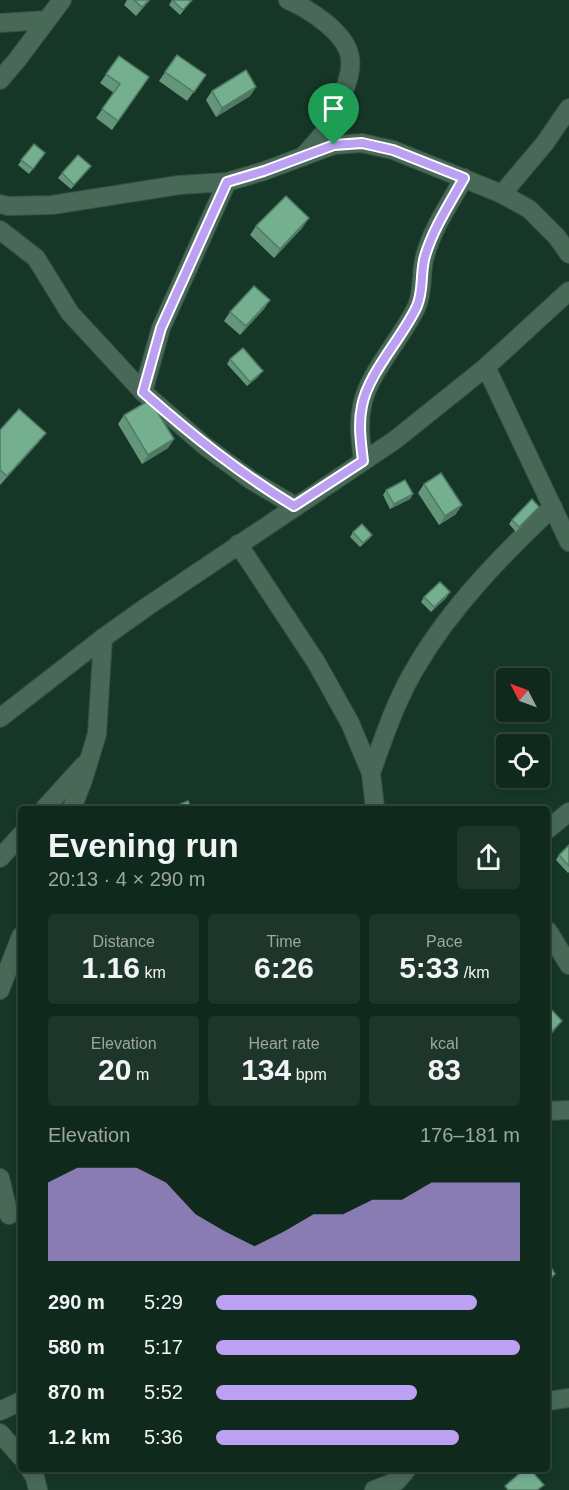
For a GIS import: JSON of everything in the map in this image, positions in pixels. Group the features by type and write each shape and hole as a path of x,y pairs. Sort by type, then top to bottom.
{"street":[{"path":"0,80 62,0"},
{"path":"288,0 305,7 324,22 337,35 350,57 349,77 337,116 302,158"},
{"path":"0,23 47,20"},
{"path":"502,194 569,108"},
{"path":"0,204 52,206 179,185 227,182 302,158 334,145 362,143 393,150 502,194 529,209 557,237 569,254"},
{"path":"363,461 360,426 362,405 372,382 418,304 423,288 424,257 464,178"},
{"path":"143,392 161,328 227,182"},
{"path":"0,230 36,258 70,313 143,392 205,446 251,480 294,506"},
{"path":"0,718 103,638 294,506 395,440 486,368 569,291"},
{"path":"486,368 569,542"},
{"path":"371,773 395,707 415,668 434,639 499,559 553,507"},
{"path":"238,544 316,662 350,723 371,773 375,806"},
{"path":"73,806 97,734 103,638"},
{"path":"47,806 89,760"},
{"path":"550,827 569,812"},
{"path":"0,858 18,838"},
{"path":"550,934 569,965"},
{"path":"0,990 18,944"},
{"path":"550,1112 569,1110"},
{"path":"0,1178 10,1214"},
{"path":"550,1401 569,1398"},
{"path":"0,1411 18,1402"},
{"path":"0,1433 18,1454"},
{"path":"31,1472 38,1490"},
{"path":"374,1490 397,1481 405,1472"}],"building":[{"path":"134,0 149,0 142,7"},
{"path":"172,0 192,0 183,10"},
{"path":"177,55 206,75 194,92 165,72"},
{"path":"119,56 149,77 118,121 102,109 120,84 106,74"},
{"path":"246,70 256,87 222,108 212,91"},
{"path":"34,144 45,153 33,169 21,160"},
{"path":"78,155 91,166 74,185 62,173"},
{"path":"286,196 309,218 280,249 256,226"},
{"path":"254,286 270,300 246,326 230,312"},
{"path":"243,348 263,371 250,382 230,359"},
{"path":"150,400 174,439 148,455 124,415"},
{"path":"19,409 46,433 7,476 0,470 0,430"},
{"path":"441,473 462,505 445,516 424,484"},
{"path":"405,480 413,494 394,504 386,490"},
{"path":"532,499 539,507 519,527 512,520"},
{"path":"362,524 372,535 363,543 353,532"},
{"path":"440,582 450,592 434,607 424,597"},
{"path":"188,801 190,806 176,806"},
{"path":"569,845 569,866 559,855"},
{"path":"550,1008 562,1021 550,1033"},
{"path":"550,1265 555,1274 550,1278"},
{"path":"521,1472 533,1472 544,1485 537,1490 508,1490 505,1486"}],"route":[{"path":"362,143 393,150 464,178 424,257 423,288 418,304 372,382 362,405 360,426 363,461 294,506 251,480 205,446 143,392 161,328 227,182 302,158 334,145 362,143"}]}
